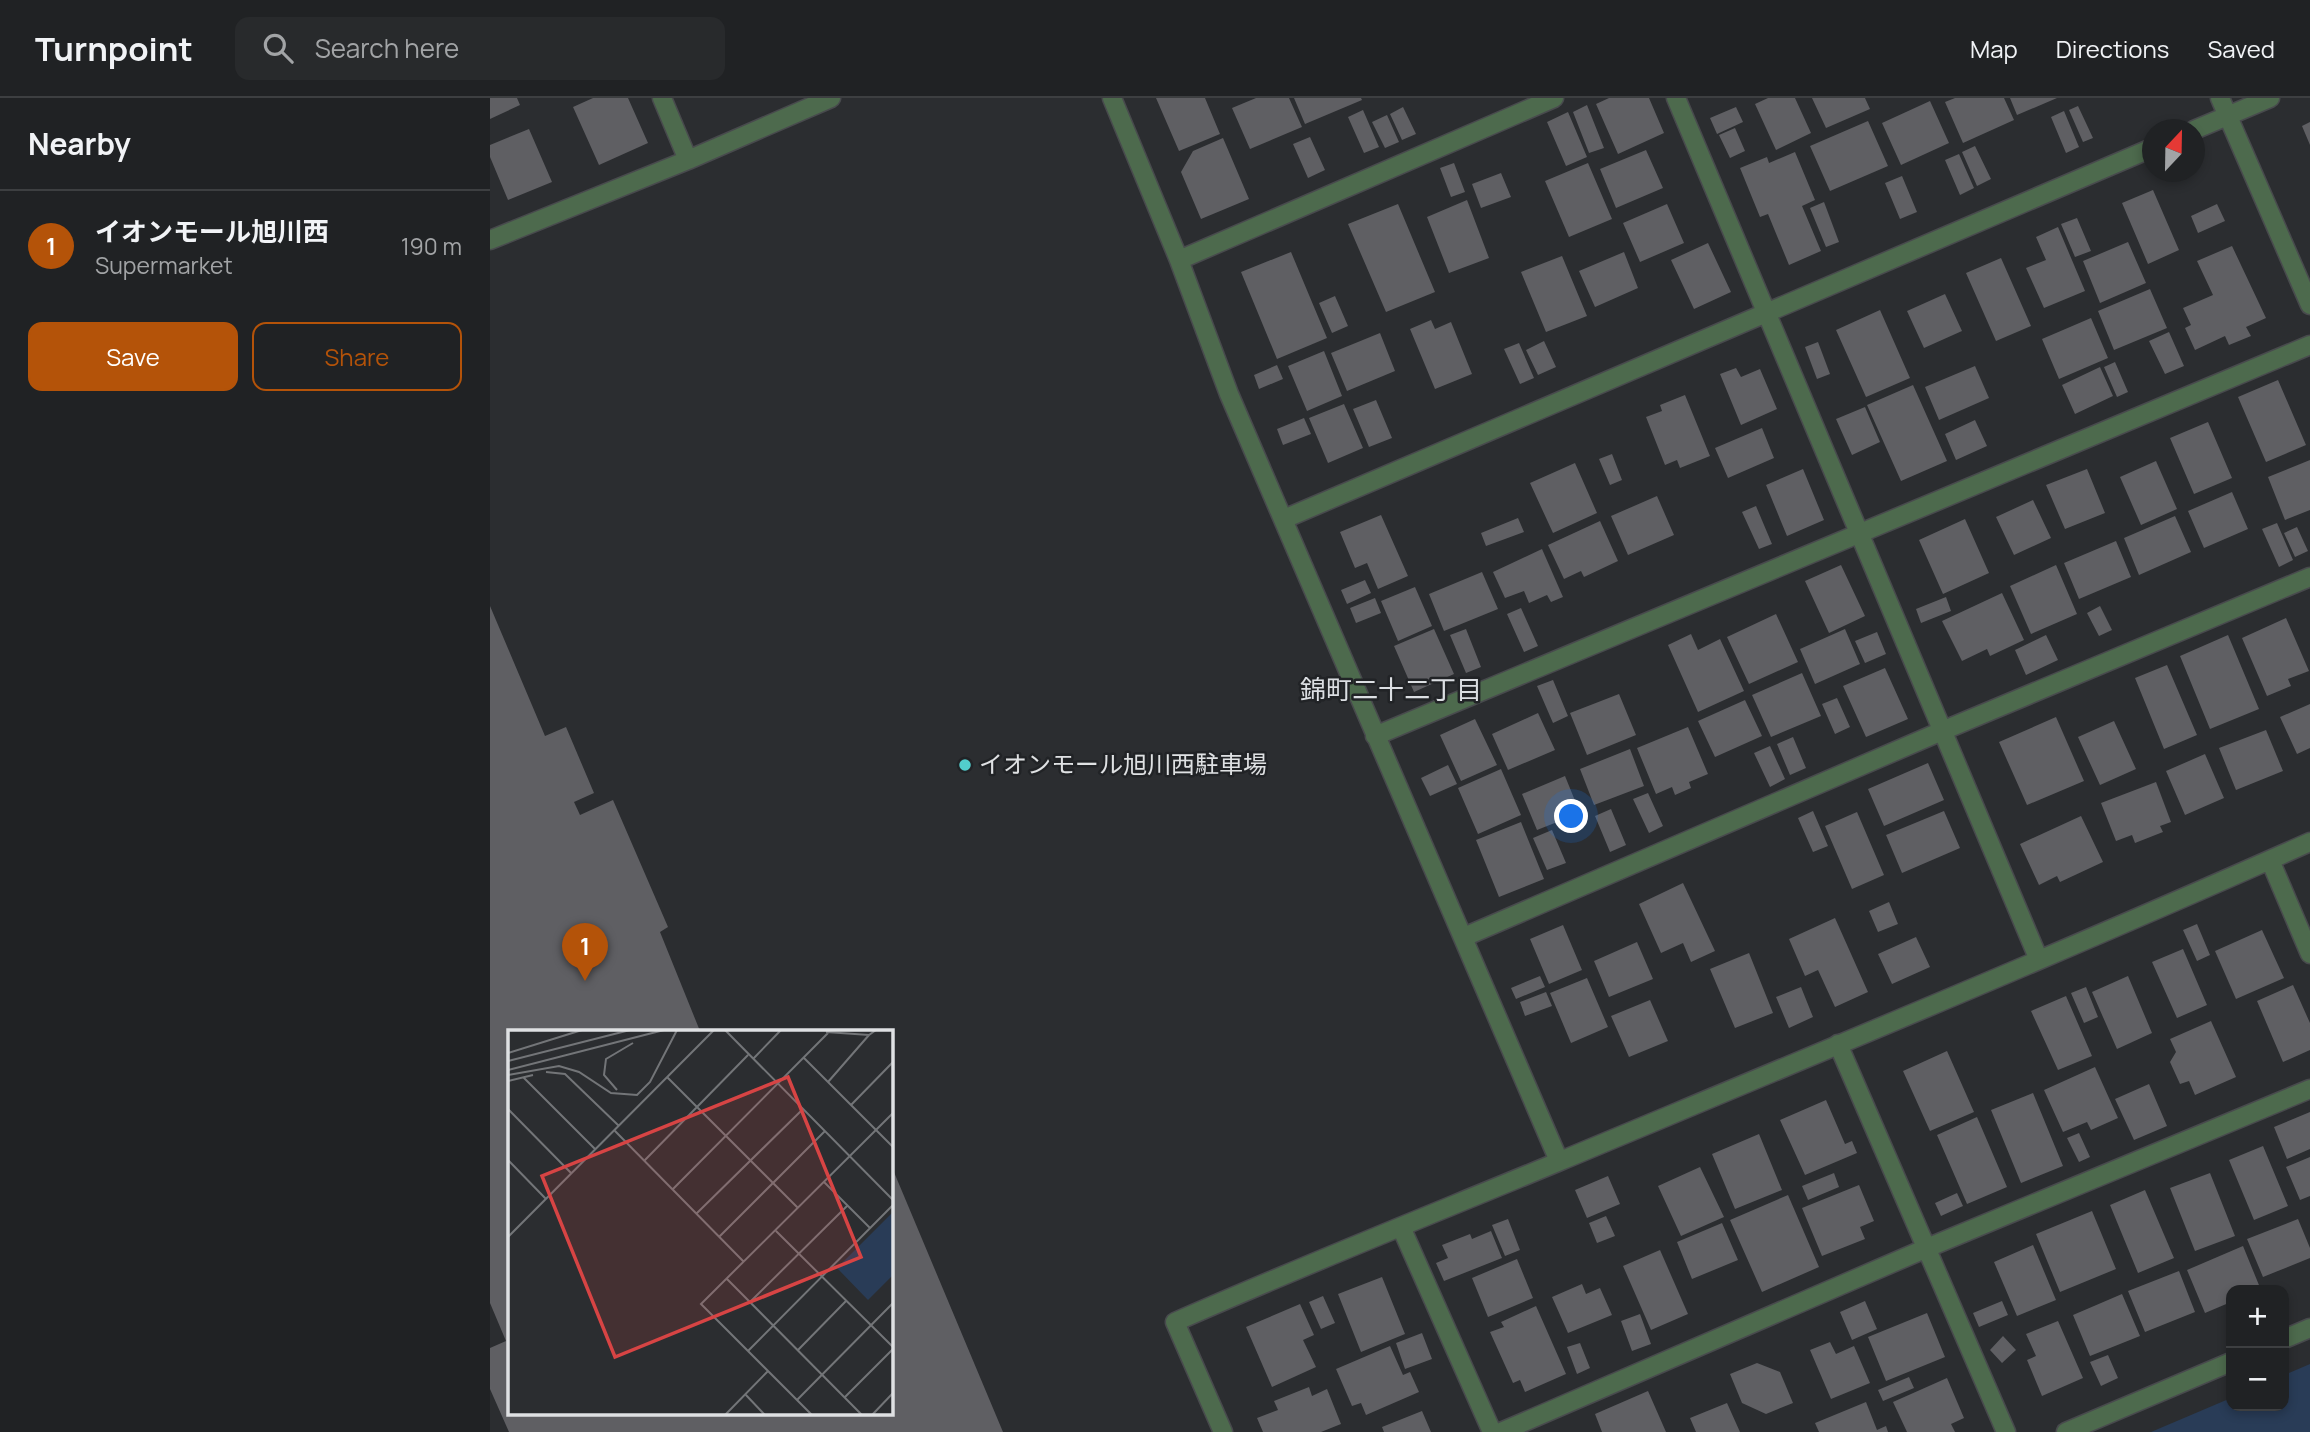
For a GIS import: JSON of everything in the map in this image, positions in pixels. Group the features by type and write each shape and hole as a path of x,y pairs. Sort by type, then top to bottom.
{"street":[{"path":"662,98 688,160"},
{"path":"490,240 688,160 831,98"},
{"path":"1112,98 1179,260 1229,394 1559,1161"},
{"path":"1179,260 1554,98"},
{"path":"1676,98 2039,960"},
{"path":"2220,98 2310,305"},
{"path":"2205,125 2270,98"},
{"path":"1284,519 2142,152"},
{"path":"1375,736 2310,345"},
{"path":"1464,937 1942,731 2310,577"},
{"path":"1223,1432 1175,1322 2039,960 2310,842"},
{"path":"2270,860 2310,954"},
{"path":"1838,1044 2006,1432"},
{"path":"1501,1432 1927,1248 2310,1089"},
{"path":"1401,1227 1492,1432"},
{"path":"2289,1337 2310,1328"},
{"path":"2066,1432 2226,1364"}],"shaded area":[{"path":"2310,1364 2310,1432 2151,1432 2226,1400 2226,1411 2289,1411 2289,1373"}],"building":[{"path":"490,98 517,98 520,105 490,119"},
{"path":"593,98 628,98 648,143 599,165 573,107"},
{"path":"1156,98 1205,98 1220,134 1179,151"},
{"path":"1256,98 1289,98 1302,127 1250,149 1232,108"},
{"path":"1294,98 1361,98 1362,100 1305,124"},
{"path":"1609,98 1649,98 1664,133 1618,154 1596,104"},
{"path":"1768,98 1795,98 1811,133 1776,150 1755,104"},
{"path":"1812,98 1865,98 1870,109 1826,128"},
{"path":"1955,98 2004,98 2014,120 1963,143 1945,102"},
{"path":"2010,98 2057,98 2017,115"},
{"path":"1930,101 1949,143 1901,165 1882,123"},
{"path":"1587,105 1604,148 1589,153 1573,112"},
{"path":"2078,106 2093,138 2083,142 2069,110"},
{"path":"1403,107 1416,134 1402,140 1390,114"},
{"path":"1736,107 1743,122 1717,134 1710,118"},
{"path":"1363,110 1379,147 1364,153 1348,117"},
{"path":"2064,111 2079,147 2066,153 2051,117"},
{"path":"1568,112 1587,157 1566,166 1547,122"},
{"path":"1387,115 1399,142 1385,148 1372,122"},
{"path":"1868,121 1888,166 1830,191 1810,146"},
{"path":"2310,122 2310,145 2302,126"},
{"path":"1735,128 1745,151 1730,158 1719,135"},
{"path":"529,129 552,182 508,200 490,157 490,145"},
{"path":"1310,137 1325,170 1308,178 1293,144"},
{"path":"1223,138 1249,199 1201,219 1181,172 1193,151"},
{"path":"1975,146 1991,179 1977,186 1962,152"},
{"path":"1646,150 1663,188 1616,208 1600,169"},
{"path":"1795,152 1815,200 1802,206 1821,251 1789,265 1768,214 1760,217 1740,168 1767,157 1769,163"},
{"path":"1959,154 1974,188 1960,195 1945,160"},
{"path":"1454,163 1465,192 1451,197 1440,168"},
{"path":"1588,163 1612,219 1569,237 1545,181"},
{"path":"1501,173 1511,197 1481,208 1472,184"},
{"path":"1902,176 1917,212 1900,219 1885,183"},
{"path":"2153,190 2179,250 2148,264 2122,203"},
{"path":"1467,200 1489,258 1449,273 1427,217"},
{"path":"1824,202 1839,242 1826,247 1810,208"},
{"path":"1398,204 1435,292 1386,312 1348,224"},
{"path":"1667,204 1684,243 1640,262 1623,223"},
{"path":"2217,204 2225,221 2198,233 2191,216"},
{"path":"2077,218 2091,251 2075,257 2061,224"},
{"path":"2058,227 2085,291 2044,308 2026,268 2046,260 2036,237"},
{"path":"2128,242 2146,283 2100,303 2083,261"},
{"path":"1708,243 1731,292 1694,309 1671,260"},
{"path":"2232,246 2266,318 2246,327 2251,336 2229,345 2225,336 2195,350 2185,328 2191,325 2183,308 2213,295 2197,261"},
{"path":"1291,252 1327,338 1277,359 1241,272"},
{"path":"1624,252 1638,288 1595,307 1579,271"},
{"path":"1562,256 1587,316 1546,332 1521,272"},
{"path":"2001,258 2031,326 1996,341 1966,273"},
{"path":"2150,289 2167,328 2114,350 2098,311"},
{"path":"1945,294 1962,331 1924,348 1907,311"},
{"path":"1335,296 1348,326 1332,333 1319,303"},
{"path":"1880,310 1910,378 1866,397 1836,330"},
{"path":"2091,318 2108,358 2059,379 2042,339"},
{"path":"1431,320 1435,329 1451,322 1472,374 1435,389 1410,329"},
{"path":"2169,332 2184,366 2165,374 2149,341"},
{"path":"1380,333 1395,371 1347,391 1331,353"},
{"path":"1544,341 1556,367 1538,375 1526,350"},
{"path":"1818,342 1830,374 1817,379 1805,347"},
{"path":"1519,343 1534,378 1520,384 1504,349"},
{"path":"1324,351 1342,396 1307,411 1288,366"},
{"path":"2115,362 2128,392 2117,397 2104,367"},
{"path":"1277,365 1283,379 1259,389 1254,375"},
{"path":"1975,366 1989,398 1939,420 1925,387"},
{"path":"2100,367 2113,396 2075,414 2062,385"},
{"path":"1736,368 1741,377 1760,369 1777,409 1741,425 1720,374"},
{"path":"2278,380 2306,445 2266,462 2238,397"},
{"path":"1913,385 1947,461 1901,481 1867,405"},
{"path":"1685,395 1710,456 1680,468 1677,460 1665,465 1646,417 1662,411 1660,405"},
{"path":"1376,400 1392,438 1369,447 1353,409"},
{"path":"1344,404 1363,448 1328,463 1309,418"},
{"path":"1865,407 1880,442 1852,455 1836,419"},
{"path":"1304,418 1311,434 1283,445 1277,429"},
{"path":"1975,420 1987,446 1956,460 1945,434"},
{"path":"2208,422 2232,478 2194,494 2170,438"},
{"path":"1762,428 1774,458 1728,478 1715,448"},
{"path":"1612,454 1622,480 1610,485 1599,459"},
{"path":"2310,460 2310,510 2285,520 2268,477"},
{"path":"2156,461 2177,509 2141,525 2120,477"},
{"path":"1575,463 1597,513 1553,533 1530,483"},
{"path":"1803,469 1824,520 1787,536 1766,485"},
{"path":"2087,469 2105,513 2065,529 2046,485"},
{"path":"2232,492 2248,529 2204,548 2188,511"},
{"path":"1657,496 1674,535 1628,555 1611,516"},
{"path":"2033,500 2051,538 2014,555 1996,517"},
{"path":"1756,506 1772,544 1759,549 1742,512"},
{"path":"1381,515 1408,576 1378,589 1367,563 1355,568 1340,532"},
{"path":"2175,516 2191,552 2139,575 2124,538"},
{"path":"1518,518 1524,532 1486,546 1481,533"},
{"path":"1965,519 1989,573 1943,594 1919,540"},
{"path":"1600,521 1618,561 1584,577 1581,571 1564,579 1548,545"},
{"path":"2277,523 2293,560 2279,567 2262,529"},
{"path":"2297,527 2308,551 2295,557 2284,533"},
{"path":"2116,541 2131,577 2079,599 2064,563"},
{"path":"1542,549 1563,597 1551,602 1547,595 1529,603 1524,591 1505,598 1493,572"},
{"path":"1841,565 1865,616 1829,633 1805,581"},
{"path":"2056,565 2077,614 2031,634 2010,586"},
{"path":"1482,572 1498,609 1444,631 1429,594"},
{"path":"1365,580 1371,593 1347,604 1341,590"},
{"path":"1415,587 1432,626 1398,641 1381,601"},
{"path":"2002,593 2024,640 1990,656 1987,649 1962,661 1942,621"},
{"path":"1946,597 1951,611 1921,623 1916,609"},
{"path":"1375,598 1381,613 1356,623 1350,608"},
{"path":"490,606 545,736 566,727 594,793 574,802 580,815 613,800 668,927 660,932 700,1030 508,1030 508,1414 892,1414 892,1167 1003,1432 509,1432 490,1389 490,1348 506,1341 490,1303"},
{"path":"2100,606 2112,630 2099,636 2087,613"},
{"path":"1521,608 1538,646 1524,652 1507,614"},
{"path":"1776,614 1798,662 1749,684 1727,637"},
{"path":"2286,618 2309,671 2288,679 2291,686 2267,696 2242,638"},
{"path":"1434,629 1454,674 1414,692 1394,646"},
{"path":"1466,629 1481,667 1466,673 1450,635"},
{"path":"1845,629 1860,664 1815,684 1800,649"},
{"path":"1877,632 1886,654 1865,663 1855,641"},
{"path":"1691,634 1698,650 1720,639 1744,691 1698,712 1668,645"},
{"path":"2046,635 2058,660 2026,675 2015,650"},
{"path":"2228,635 2259,709 2210,729 2180,656"},
{"path":"2167,665 2197,735 2164,749 2135,678"},
{"path":"1885,668 1908,719 1866,737 1843,686"},
{"path":"1802,673 1821,716 1771,737 1752,695"},
{"path":"1553,680 1568,716 1553,723 1537,686"},
{"path":"1619,694 1636,735 1587,755 1570,713"},
{"path":"1837,698 1850,727 1835,734 1822,704"},
{"path":"1745,700 1762,736 1715,757 1698,721"},
{"path":"2310,704 2310,748 2297,754 2280,717"},
{"path":"1538,713 1555,750 1508,770 1492,734"},
{"path":"2056,717 2084,781 2027,805 1999,742"},
{"path":"1475,719 1497,765 1461,781 1440,735"},
{"path":"2114,721 2136,769 2100,785 2078,737"},
{"path":"1688,727 1708,774 1689,782 1691,788 1675,795 1672,787 1656,794 1637,748"},
{"path":"2266,730 2283,771 2236,790 2219,748"},
{"path":"1793,737 1806,768 1790,775 1777,744"},
{"path":"1770,746 1785,779 1770,787 1754,753"},
{"path":"1630,749 1644,786 1594,805 1580,769"},
{"path":"2205,754 2224,798 2185,815 2166,771"},
{"path":"1928,763 1944,800 1884,826 1868,789"},
{"path":"1448,765 1457,784 1430,796 1421,778"},
{"path":"1501,769 1521,815 1478,834 1458,788"},
{"path":"1565,776 1580,813 1537,830 1522,794"},
{"path":"2156,782 2171,822 2160,826 2163,832 2135,843 2132,835 2116,841 2101,803"},
{"path":"1648,793 1663,826 1649,833 1633,799"},
{"path":"1611,809 1626,845 1610,852 1595,816"},
{"path":"1813,811 1828,846 1813,852 1798,818"},
{"path":"1944,811 1960,848 1902,873 1886,835"},
{"path":"1857,812 1884,875 1852,889 1825,826"},
{"path":"2081,816 2103,862 2060,882 2057,876 2039,885 2020,844"},
{"path":"1521,822 1544,879 1499,897 1476,840"},
{"path":"1552,830 1566,863 1547,870 1533,838"},
{"path":"1683,883 1715,951 1691,962 1683,943 1661,953 1639,904"},
{"path":"1889,902 1898,924 1878,932 1869,911"},
{"path":"1835,918 1868,992 1835,1007 1818,970 1805,976 1789,939"},
{"path":"2197,924 2210,955 2197,961 2183,930"},
{"path":"1563,925 1582,970 1549,984 1530,939"},
{"path":"2262,930 2284,978 2236,999 2215,951"},
{"path":"1916,937 1930,967 1892,984 1878,954"},
{"path":"1637,942 1653,979 1609,997 1594,961"},
{"path":"2183,949 2207,1005 2177,1018 2152,962"},
{"path":"1749,953 1773,1013 1735,1028 1710,969"},
{"path":"1540,976 1545,987 1516,999 1511,988"},
{"path":"2128,976 2152,1033 2117,1049 2092,992"},
{"path":"1587,978 1608,1027 1571,1043 1550,993"},
{"path":"2293,985 2310,1023 2310,1050 2283,1062 2257,1001"},
{"path":"1801,987 1813,1017 1789,1028 1776,997"},
{"path":"2086,987 2098,1017 2084,1023 2071,993"},
{"path":"1546,992 1552,1006 1525,1016 1520,1002"},
{"path":"2066,996 2092,1056 2058,1070 2031,1011"},
{"path":"1650,1000 1668,1041 1629,1057 1611,1016"},
{"path":"2211,1021 2236,1077 2195,1095 2189,1081 2180,1084 2170,1062 2176,1052 2170,1039"},
{"path":"1947,1051 1974,1112 1930,1131 1903,1071"},
{"path":"2095,1067 2118,1118 2091,1130 2087,1122 2063,1132 2044,1090"},
{"path":"2149,1084 2167,1126 2134,1140 2115,1099"},
{"path":"2033,1093 2063,1166 2021,1183 1991,1110"},
{"path":"1826,1100 1845,1144 1852,1141 1857,1153 1805,1175 1780,1120"},
{"path":"2310,1112 2310,1149 2287,1159 2274,1127"},
{"path":"1977,1117 2007,1187 1967,1204 1937,1135"},
{"path":"2079,1133 2090,1157 2079,1162 2067,1138"},
{"path":"1759,1134 1782,1190 1735,1209 1712,1154"},
{"path":"2263,1146 2288,1206 2254,1220 2229,1160"},
{"path":"2310,1157 2310,1196 2300,1200 2286,1167"},
{"path":"1700,1167 1724,1217 1681,1236 1658,1186"},
{"path":"1834,1173 1839,1187 1808,1200 1802,1186"},
{"path":"2210,1173 2235,1236 2195,1251 2170,1188"},
{"path":"1608,1176 1620,1204 1587,1218 1575,1190"},
{"path":"1859,1185 1874,1221 1860,1227 1865,1239 1822,1256 1802,1208"},
{"path":"2145,1190 2174,1258 2138,1273 2110,1205"},
{"path":"1957,1193 1963,1206 1941,1216 1935,1203"},
{"path":"1788,1195 1819,1267 1762,1292 1730,1220"},
{"path":"2092,1211 2116,1269 2060,1292 2036,1234"},
{"path":"1606,1216 1615,1236 1597,1243 1589,1223"},
{"path":"1508,1219 1520,1250 1505,1256 1492,1225"},
{"path":"2298,1219 2310,1248 2310,1258 2263,1277 2247,1239"},
{"path":"1722,1223 1738,1260 1692,1279 1677,1242"},
{"path":"1491,1231 1502,1258 1444,1281 1436,1263 1448,1258 1442,1245 1470,1234 1472,1239"},
{"path":"2033,1245 2056,1300 2017,1316 1994,1262"},
{"path":"2243,1246 2259,1285 2226,1285 2226,1304 2205,1313 2187,1270"},
{"path":"1660,1250 1688,1314 1651,1330 1623,1266"},
{"path":"1517,1259 1533,1298 1488,1317 1472,1278"},
{"path":"2179,1271 2195,1312 2145,1332 2128,1291"},
{"path":"1382,1277 1405,1334 1361,1352 1338,1294"},
{"path":"1582,1284 1586,1294 1600,1288 1612,1315 1568,1333 1552,1297"},
{"path":"2122,1294 2140,1336 2090,1356 2073,1315"},
{"path":"1323,1296 1335,1323 1321,1329 1309,1302"},
{"path":"1865,1301 1877,1329 1852,1340 1840,1312"},
{"path":"2002,1301 2008,1315 1979,1327 1973,1313"},
{"path":"1300,1304 1314,1335 1303,1340 1316,1367 1272,1387 1246,1327"},
{"path":"1536,1306 1566,1374 1525,1392 1520,1380 1513,1383 1490,1332 1504,1327 1501,1322"},
{"path":"1927,1313 1945,1357 1886,1381 1868,1337"},
{"path":"1640,1314 1651,1344 1632,1351 1621,1321"},
{"path":"2058,1321 2083,1378 2042,1396 2027,1360 2036,1356 2026,1334"},
{"path":"1422,1333 1432,1359 1405,1369 1396,1343"},
{"path":"2003,1336 2016,1350 2002,1363 1990,1350"},
{"path":"1830,1342 1836,1354 1854,1346 1870,1383 1831,1399 1810,1350"},
{"path":"1580,1343 1590,1368 1577,1374 1567,1347"},
{"path":"1390,1346 1403,1375 1410,1372 1419,1392 1366,1415 1361,1403 1352,1406 1336,1369"},
{"path":"2108,1355 2118,1378 2101,1386 2090,1362"},
{"path":"1757,1363 1780,1372 1793,1403 1766,1414 1742,1403 1730,1374"},
{"path":"1909,1377 1914,1388 1883,1401 1878,1390"},
{"path":"1947,1378 1964,1418 1951,1424 1955,1432 1907,1432 1893,1402"},
{"path":"1309,1387 1312,1396 1327,1389 1341,1424 1321,1432 1263,1432 1257,1418 1278,1410 1274,1401"},
{"path":"1648,1391 1666,1432 1602,1432 1595,1414"},
{"path":"1866,1402 1877,1430 1886,1426 1888,1432 1819,1432 1815,1423"},
{"path":"1727,1403 1740,1432 1696,1432 1690,1418"},
{"path":"1422,1411 1431,1432 1384,1432 1382,1427"}],"place":[{"name":"イオンモール旭川西駐車場","path":"965,765"},
{"name":"イオンモール旭川西","path":"585,981"}],"district":[{"name":"錦町二十二丁目","path":"1391,690"}]}
